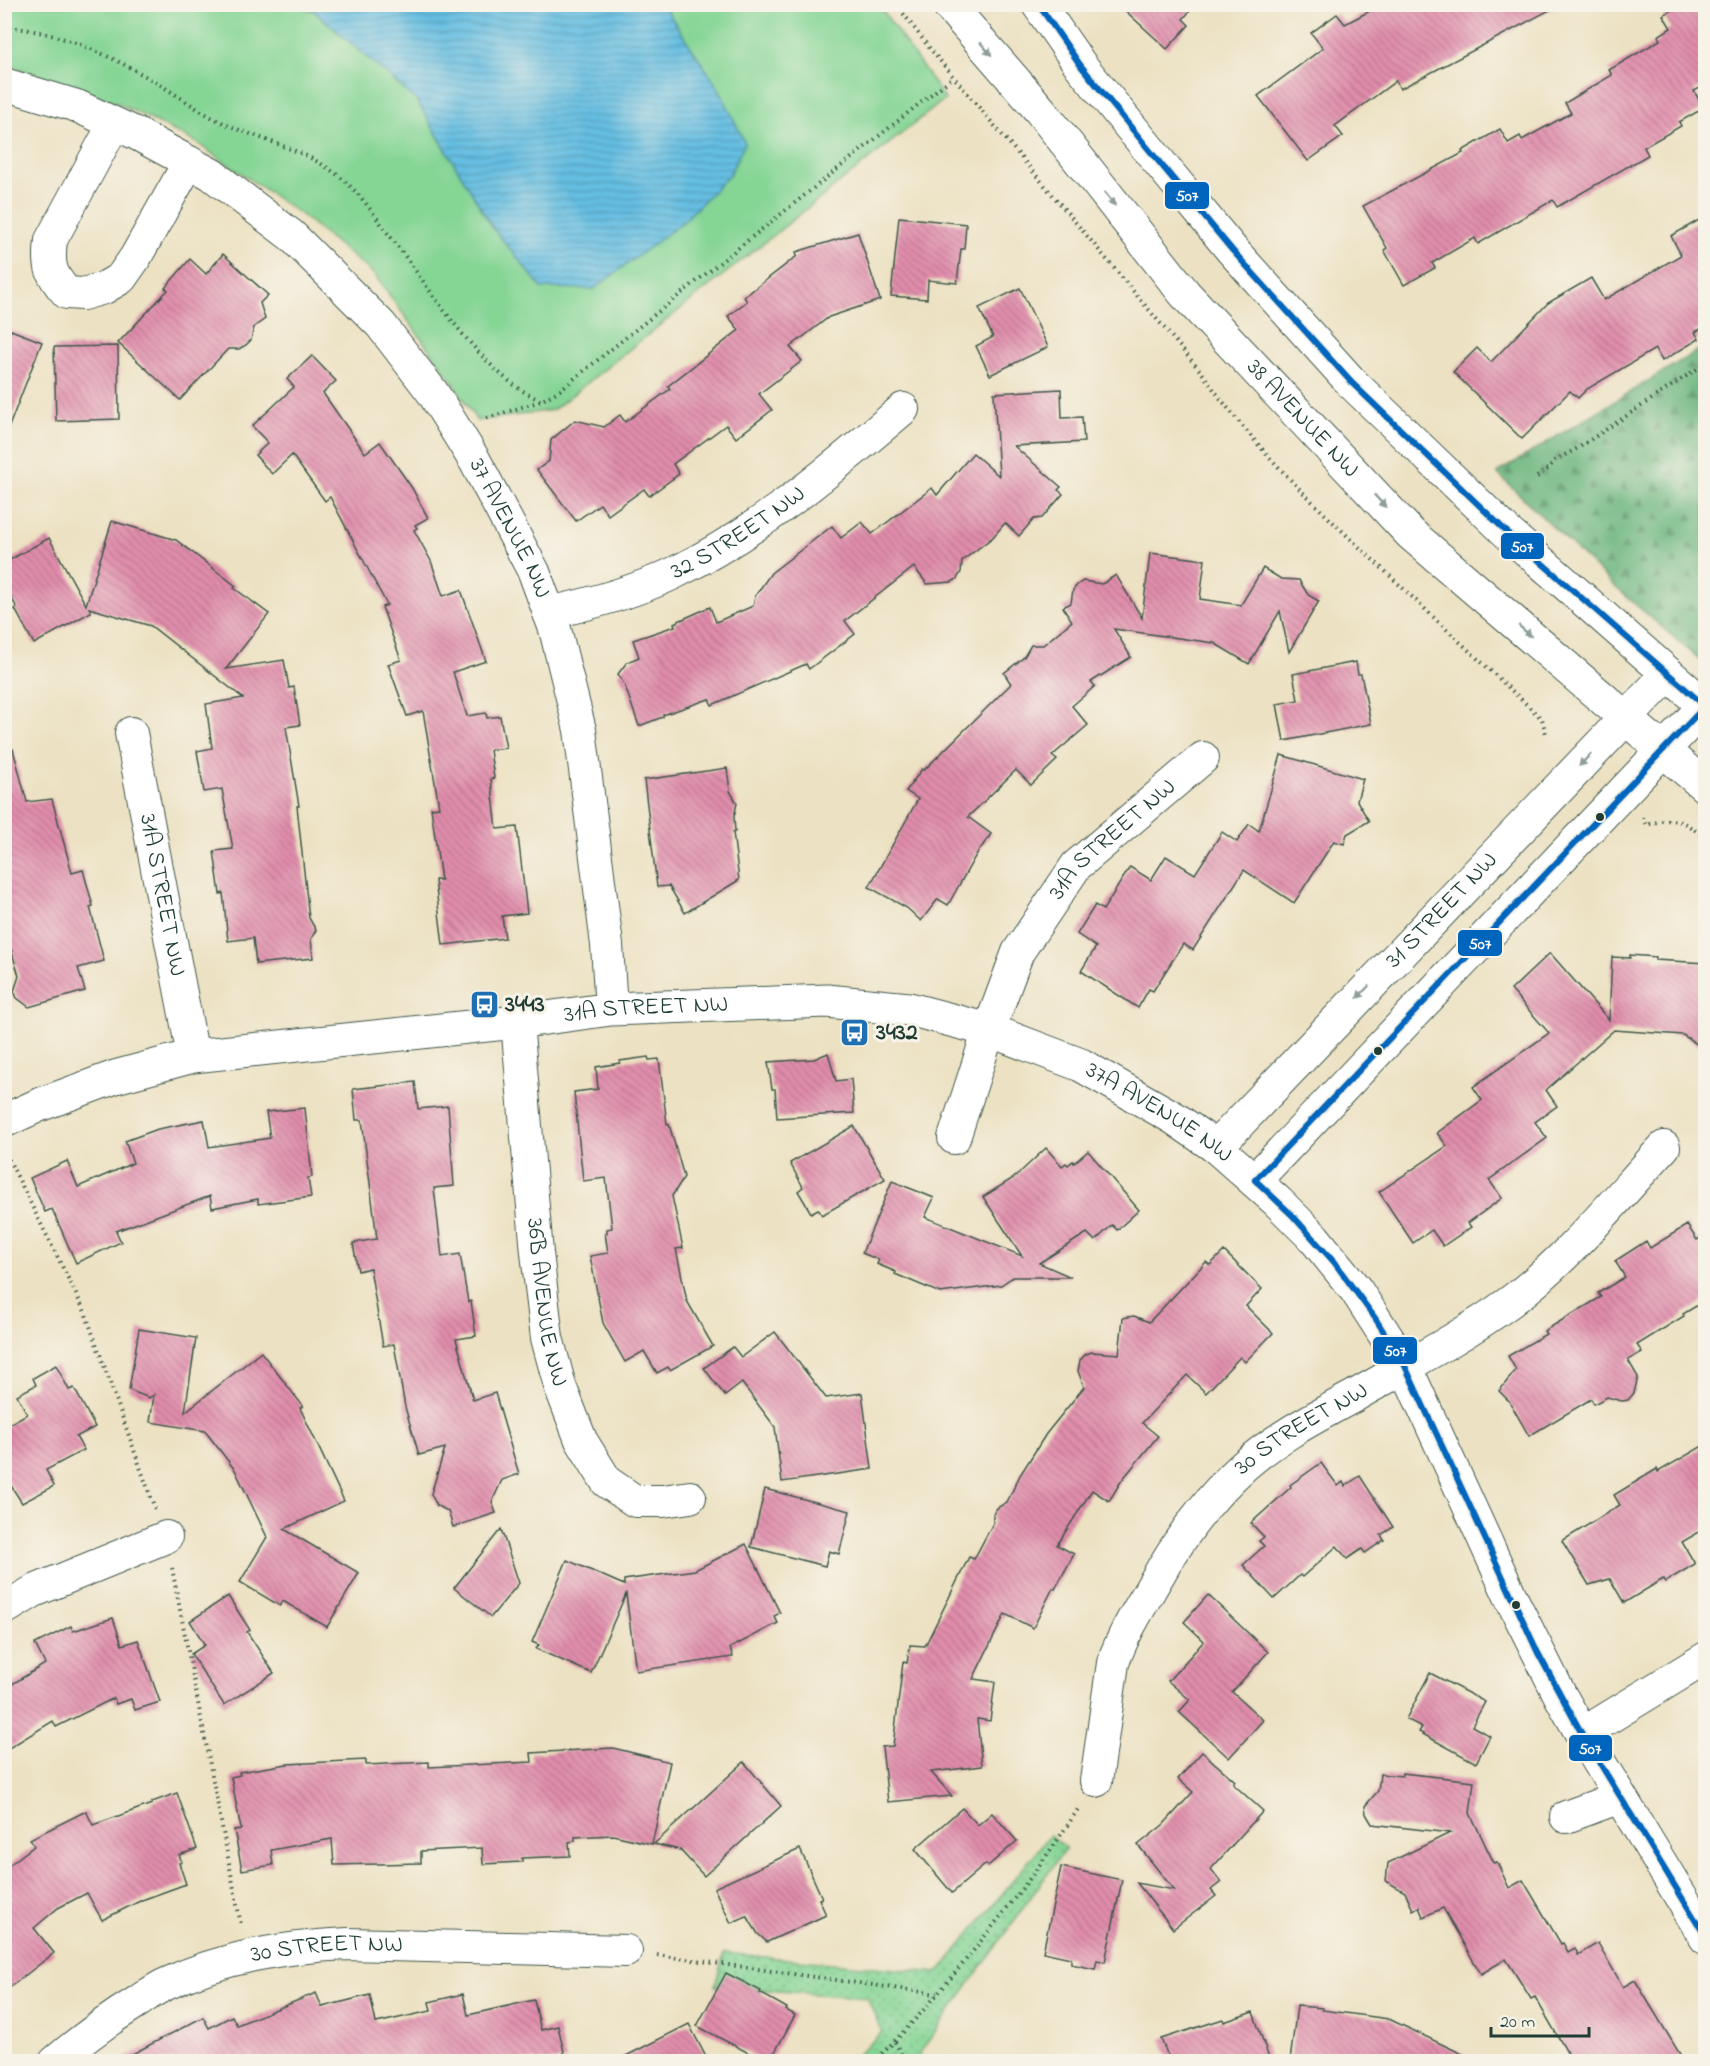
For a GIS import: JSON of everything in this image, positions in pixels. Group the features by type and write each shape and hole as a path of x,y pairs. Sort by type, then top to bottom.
{"street":[{"name":"38 AVENUE NW","path":"948,4 1040,110 1185,294 1411,534 1706,787"},
{"path":"1038,4 1081,66 1164,168 1232,250 1352,383 1510,535 1705,707 1255,1180"},
{"name":"37 AVENUE NW","path":"4,84 77,106 211,174 300,244 381,325 433,393 475,461 534,572 555,629 580,730 607,945 611,1009"},
{"path":"114,124 51,240 49,256 54,279 67,293 83,294 104,288 121,278 135,258 189,162"},
{"name":"32 STREET NW","path":"549,613 584,605 669,575 716,551 810,486 903,409"},
{"name":"31 STREET NW","path":"1216,1147 1667,675"},
{"name":"31A STREET NW","path":"131,733 193,1056"},
{"name":"31A STREET NW","path":"954,1138 989,1030 1018,952 1076,866 1203,758"},
{"name":"31A STREET NW","path":"4,1121 39,1105 115,1077 193,1056 517,1022 611,1009 827,1001 909,1009 989,1030"},
{"name":"36B AVENUE NW","path":"517,1022 537,1253 548,1338 560,1386 581,1440 607,1482 635,1501 663,1501 690,1497"},
{"name":"37A AVENUE NW","path":"989,1030 1081,1065 1174,1118 1216,1147 1255,1180 1285,1208 1334,1262 1375,1317 1405,1366 1514,1604 1582,1734 1706,1938"},
{"name":"30 STREET NW","path":"1096,1781 1113,1663 1119,1647 1165,1563 1188,1529 1227,1482 1290,1431 1488,1317 1543,1276 1664,1147"},
{"path":"4,1609 34,1591 166,1537"},
{"path":"1582,1734 1706,1658"},
{"path":"1566,1817 1620,1797"},
{"name":"30 STREET NW","path":"55,2061 103,2024 163,1986 205,1968 247,1956 302,1946 347,1944 626,1951"}],"path":[{"path":"4,27 45,33 96,52 146,76 216,119 311,157 333,171 353,189 406,256 462,334 514,385 541,401"},
{"path":"456,430 541,401 560,390 953,77"},
{"path":"1537,477 1555,460 1578,448 1706,363"},
{"path":"1642,816 1647,825 1667,818 1681,821 1706,839"},
{"path":"873,2061 895,2042 938,1994 999,1919 1061,1836 1096,1781"},
{"path":"626,1951 938,1994"},
{"path":"895,2042 905,2061"}],"green space":[{"path":"878,4 945,99 553,410 477,421 451,379 374,274 300,214 194,141 120,104 5,64 5,5"},
{"path":"1705,346 1705,664 1614,586 1497,473"},
{"path":"1050,1835 1066,1848 919,2054 922,2061 851,2061 882,2032 867,1998 715,1986 724,1953 938,1973"}],"water":[{"path":"294,5 663,5 720,90 745,143 729,175 683,222 594,289 542,288 492,227 417,101 314,11"}],"building":[{"path":"1118,4 1196,4 1183,19 1189,25 1167,49"},
{"path":"1383,4 1561,4 1400,89 1396,81 1335,126 1343,136 1308,161 1258,96 1323,48 1311,33 1337,14 1345,24"},
{"path":"1681,4 1706,4 1706,85 1694,91 1704,108 1679,122 1681,126 1644,147 1648,155 1557,207 1553,200 1478,244 1475,238 1432,263 1435,268 1404,285 1384,250 1387,248 1363,206 1463,153 1462,151 1500,129 1508,143 1520,136 1522,140 1571,113 1565,103 1612,75 1609,70 1660,40 1658,36 1671,28 1663,15"},
{"path":"1706,216 1706,326 1695,332 1699,339 1662,361 1655,349 1587,389 1578,398 1570,391 1522,439 1453,372 1477,348 1491,362 1548,303 1591,278 1604,300 1681,255 1671,236"},
{"path":"899,217 966,224 957,283 928,280 927,299 891,296"},
{"path":"858,233 880,300 829,317 790,347 802,361 759,394 772,410 736,438 726,425 673,464 679,474 649,496 644,489 608,515 600,504 576,521 537,470 549,461 551,440 575,420 604,427 620,415 625,422 670,389 668,386 739,330 728,316 747,301 744,297 797,256 796,252"},
{"path":"223,254 268,295 260,303 265,319 254,327 251,340 246,345 239,349 228,349 180,400 118,343 168,290 165,288 190,259 206,274"},
{"path":"1020,288 1048,347 990,375 976,346 993,337 979,308"},
{"path":"11,330 42,342 6,434 4,434 4,347"},
{"path":"118,346 119,419 56,421 54,347"},
{"path":"312,356 336,381 323,393 365,453 380,442 412,488 428,518 415,525 417,528 414,530 431,561 443,596 461,590 486,661 453,672 467,716 486,713 487,718 500,716 506,748 490,750 497,829 517,827 527,913 502,916 505,938 443,945 435,880 441,880 431,808 439,807 423,711 407,716 388,664 401,660 382,607 387,605 330,497 325,501 292,455 272,474 255,455 268,443 252,426 294,387 287,379"},
{"path":"1061,389 1062,418 1082,417 1084,442 1014,446 1061,487 1058,490 1063,494 1042,518 1034,519 1019,536 1005,523 993,537 962,561 961,572 952,582 927,584 914,567 845,621 855,634 809,669 806,664 712,705 709,699 639,726 625,686 618,674 627,662 639,657 633,640 675,626 674,623 710,607 716,622 753,606 755,596 771,573 832,526 841,538 862,522 872,534 932,488 937,495 973,453 999,476 994,393"},
{"path":"112,521 176,540 269,614 226,669 284,660 289,688 294,687 300,725 286,727 299,806 297,806 309,918 316,930 311,939 313,958 256,964 253,938 228,941 223,893 220,894 214,851 233,849 222,789 204,792 197,751 212,748 206,704 243,698 151,626 89,608 91,612 34,644 15,609 17,608 4,585 4,563 49,538 86,605"},
{"path":"1150,553 1205,560 1200,599 1241,605 1263,568 1281,579 1299,580 1308,595 1319,601 1289,652 1280,611 1249,664 1214,643 1114,629 1131,657 1091,682 1095,686 1072,706 1088,725 1052,756 1057,760 1031,785 1016,770 968,817 991,834 976,855 948,905 938,899 921,921 907,908 869,887 918,799 906,791 922,769 924,770 1011,684 1004,673 1024,657 1031,645 1043,645 1072,621 1063,607 1071,603 1073,590 1077,585 1083,581 1102,584 1116,575 1142,618"},
{"path":"1356,662 1358,674 1361,674 1371,724 1284,741 1277,704 1298,700 1293,674"},
{"path":"13,749 27,802 52,799 72,873 83,870 104,961 78,968 85,991 29,1007 17,998 14,991 19,976 4,926 4,750"},
{"path":"1281,755 1363,779 1357,801 1369,821 1347,834 1344,844 1334,841 1294,903 1244,870 1193,950 1183,944 1153,991 1149,989 1138,1008 1081,971 1096,947 1077,934 1095,905 1103,910 1130,867 1151,880 1166,856 1195,874 1222,832 1237,842 1249,824 1259,831"},
{"path":"727,768 730,791 737,803 734,817 735,832 733,832 739,880 685,913 669,886 657,887 644,780"},
{"path":"1550,953 1609,1020 1612,957 1630,958 1630,955 1656,957 1655,960 1706,963 1706,1050 1683,1035 1614,1030 1546,1090 1557,1106 1535,1122 1547,1138 1489,1180 1502,1198 1468,1223 1471,1227 1443,1246 1432,1230 1413,1243 1379,1192 1447,1146 1437,1133 1482,1100 1473,1087 1549,1033 1511,990"},
{"path":"828,1053 836,1081 851,1079 854,1113 777,1118 775,1089 772,1089 768,1062 814,1059"},
{"path":"648,1057 649,1060 659,1059 667,1124 669,1124 684,1177 672,1196 683,1248 676,1249 687,1301 713,1346 670,1370 668,1367 657,1373 644,1351 625,1362 603,1323 590,1256 608,1253 605,1233 607,1229 612,1228 606,1178 583,1181 574,1092 598,1089 596,1067"},
{"path":"415,1082 418,1109 448,1106 454,1186 434,1188 442,1257 460,1254 476,1336 456,1339 473,1400 495,1393 519,1474 502,1480 492,1502 496,1513 453,1527 448,1511 437,1506 431,1494 445,1448 419,1455 405,1407 394,1344 383,1346 370,1268 358,1271 353,1243 377,1239 362,1120 356,1120 353,1089"},
{"path":"305,1108 312,1177 308,1178 311,1197 258,1204 258,1199 212,1208 210,1196 116,1231 121,1242 76,1263 52,1209 45,1212 30,1178 67,1161 78,1187 133,1163 125,1141 158,1129 204,1120 209,1147 270,1138 266,1112"},
{"path":"854,1126 885,1179 822,1215 818,1209 811,1213 798,1191 803,1187 790,1163"},
{"path":"1046,1148 1062,1166 1073,1161 1074,1163 1088,1151 1139,1210 1117,1230 1112,1225 1095,1241 1087,1233 1039,1263 1071,1277 1013,1277 1001,1285 940,1293 895,1274 896,1272 877,1264 879,1260 862,1253 892,1181 934,1198 925,1217 1022,1256 983,1197 1015,1177"},
{"path":"1687,1225 1697,1240 1706,1234 1706,1300 1637,1345 1642,1352 1628,1360 1638,1377 1634,1393 1628,1400 1622,1401 1607,1397 1594,1404 1591,1399 1529,1436 1509,1401 1499,1391 1516,1370 1508,1356 1546,1334 1544,1331 1601,1297 1598,1293 1625,1277 1615,1261 1646,1241 1650,1248"},
{"path":"1224,1251 1262,1289 1246,1306 1273,1333 1245,1362 1240,1357 1206,1393 1187,1375 1142,1423 1158,1436 1122,1480 1109,1501 1092,1490 1057,1545 1074,1554 1055,1589 1053,1588 1033,1628 1005,1614 973,1679 995,1682 990,1721 977,1719 982,1766 931,1772 952,1796 888,1802 882,1747 893,1746 903,1662 907,1663 910,1645 925,1646 969,1557 974,1559 993,1523 993,1514 997,1508 1007,1502 1020,1475 1046,1434 1084,1387 1078,1371 1080,1360 1092,1352 1119,1354 1123,1318 1134,1316 1149,1322 1206,1262 1210,1265"},
{"path":"139,1329 196,1338 185,1412 261,1352 303,1406 300,1408 344,1501 284,1529 359,1573 327,1627 283,1601 280,1606 240,1582 267,1537 235,1470 205,1431 150,1422 154,1395 149,1398 129,1390"},
{"path":"775,1332 826,1398 862,1393 872,1469 782,1482 775,1427 742,1383 725,1396 704,1368 733,1347 741,1357"},
{"path":"56,1365 69,1390 74,1388 95,1427 76,1437 84,1450 46,1470 54,1486 22,1503 4,1475 4,1427 27,1414 17,1395 36,1385 33,1378"},
{"path":"1706,1444 1706,1528 1682,1542 1695,1564 1665,1582 1663,1579 1624,1603 1610,1579 1589,1585 1562,1541 1620,1505 1614,1495 1657,1469 1658,1472"},
{"path":"1321,1463 1338,1486 1343,1482 1345,1486 1360,1476 1393,1527 1381,1535 1384,1540 1365,1553 1362,1549 1347,1559 1337,1546 1274,1599 1243,1565 1264,1546 1259,1541 1264,1537 1251,1523 1291,1487 1290,1485"},
{"path":"765,1489 850,1511 839,1554 829,1551 825,1566 751,1547"},
{"path":"501,1529 519,1583 491,1617 454,1588"},
{"path":"746,1544 780,1613 774,1616 778,1623 730,1648 733,1657 636,1671 626,1594 591,1673 536,1649 539,1645 532,1642 567,1560 624,1585 624,1580 695,1570"},
{"path":"1208,1595 1268,1652 1232,1692 1263,1720 1229,1758 1179,1712 1190,1700 1168,1681 1204,1641 1184,1622"},
{"path":"228,1596 250,1630 247,1632 274,1673 224,1705 191,1654 205,1645 190,1621"},
{"path":"113,1618 122,1645 138,1640 160,1702 135,1710 131,1699 116,1704 114,1698 56,1727 53,1721 4,1751 4,1689 45,1664 35,1644 71,1626 73,1631"},
{"path":"1430,1673 1485,1702 1472,1726 1490,1736 1476,1763 1419,1732 1422,1727 1406,1719"},
{"path":"613,1748 670,1762 652,1844 613,1835 575,1837 575,1841 569,1842 570,1856 522,1858 522,1862 483,1864 482,1848 421,1851 421,1863 334,1865 332,1839 271,1850 273,1865 242,1870 234,1830 241,1829 231,1777 240,1775 239,1772 287,1764 366,1760 366,1765 429,1762 429,1767 532,1762 531,1753"},
{"path":"1202,1752 1235,1781 1233,1784 1263,1811 1211,1869 1221,1882 1211,1890 1216,1896 1173,1929 1137,1883 1174,1890 1138,1845 1163,1825 1193,1792 1178,1779"},
{"path":"744,1762 781,1806 704,1876 680,1850 654,1844"},
{"path":"1402,1773 1474,1781 1470,1813 1509,1888 1523,1880 1568,1952 1575,1948 1578,1955 1598,1943 1623,1987 1635,1980 1684,2061 1572,2061 1535,1997 1531,1999 1506,1959 1481,1974 1443,1908 1423,1917 1419,1907 1413,1910 1405,1892 1386,1881 1388,1863 1450,1833 1372,1824 1366,1814 1365,1806 1378,1791 1380,1774 1402,1776"},
{"path":"177,1793 197,1849 179,1855 182,1862 179,1863 186,1884 142,1900 102,1920 87,1893 58,1908 34,1928 54,1953 4,1992 4,1869 34,1846 30,1839 86,1811 93,1825"},
{"path":"962,1808 978,1825 992,1813 1017,1841 952,1893 915,1849"},
{"path":"800,1849 822,1898 819,1899 826,1915 767,1942 758,1934 747,1916 731,1923 714,1888"},
{"path":"1061,1867 1122,1880 1105,1962 1097,1960 1095,1969 1071,1964 1071,1958 1043,1952"},
{"path":"726,1973 761,1991 760,1993 795,2015 770,2061 764,2061 697,2026"},
{"path":"316,1993 322,2007 370,1995 376,2023 431,2011 429,2002 463,1994 468,2015 534,2000 541,2030 558,2026 566,2061 119,2061 203,2017 209,2028 232,2016 237,2025"},
{"path":"1297,2006 1389,2019 1477,2061 1290,2061"},
{"path":"1253,2012 1270,2061 1170,2061 1161,2039"},
{"path":"689,2024 708,2061 616,2061"}],"transit line":[{"name":"507","path":"1038,4 1081,66 1164,168 1232,250 1352,383 1510,535 1705,706"},
{"name":"507","path":"1255,1180 1705,706"},
{"name":"507","path":"1255,1180 1292,1215 1334,1262 1375,1318 1405,1366 1538,1653 1582,1734 1706,1937"}],"place":[{"name":"3443","path":"484,1005"},
{"name":"3432","path":"855,1033"}]}
